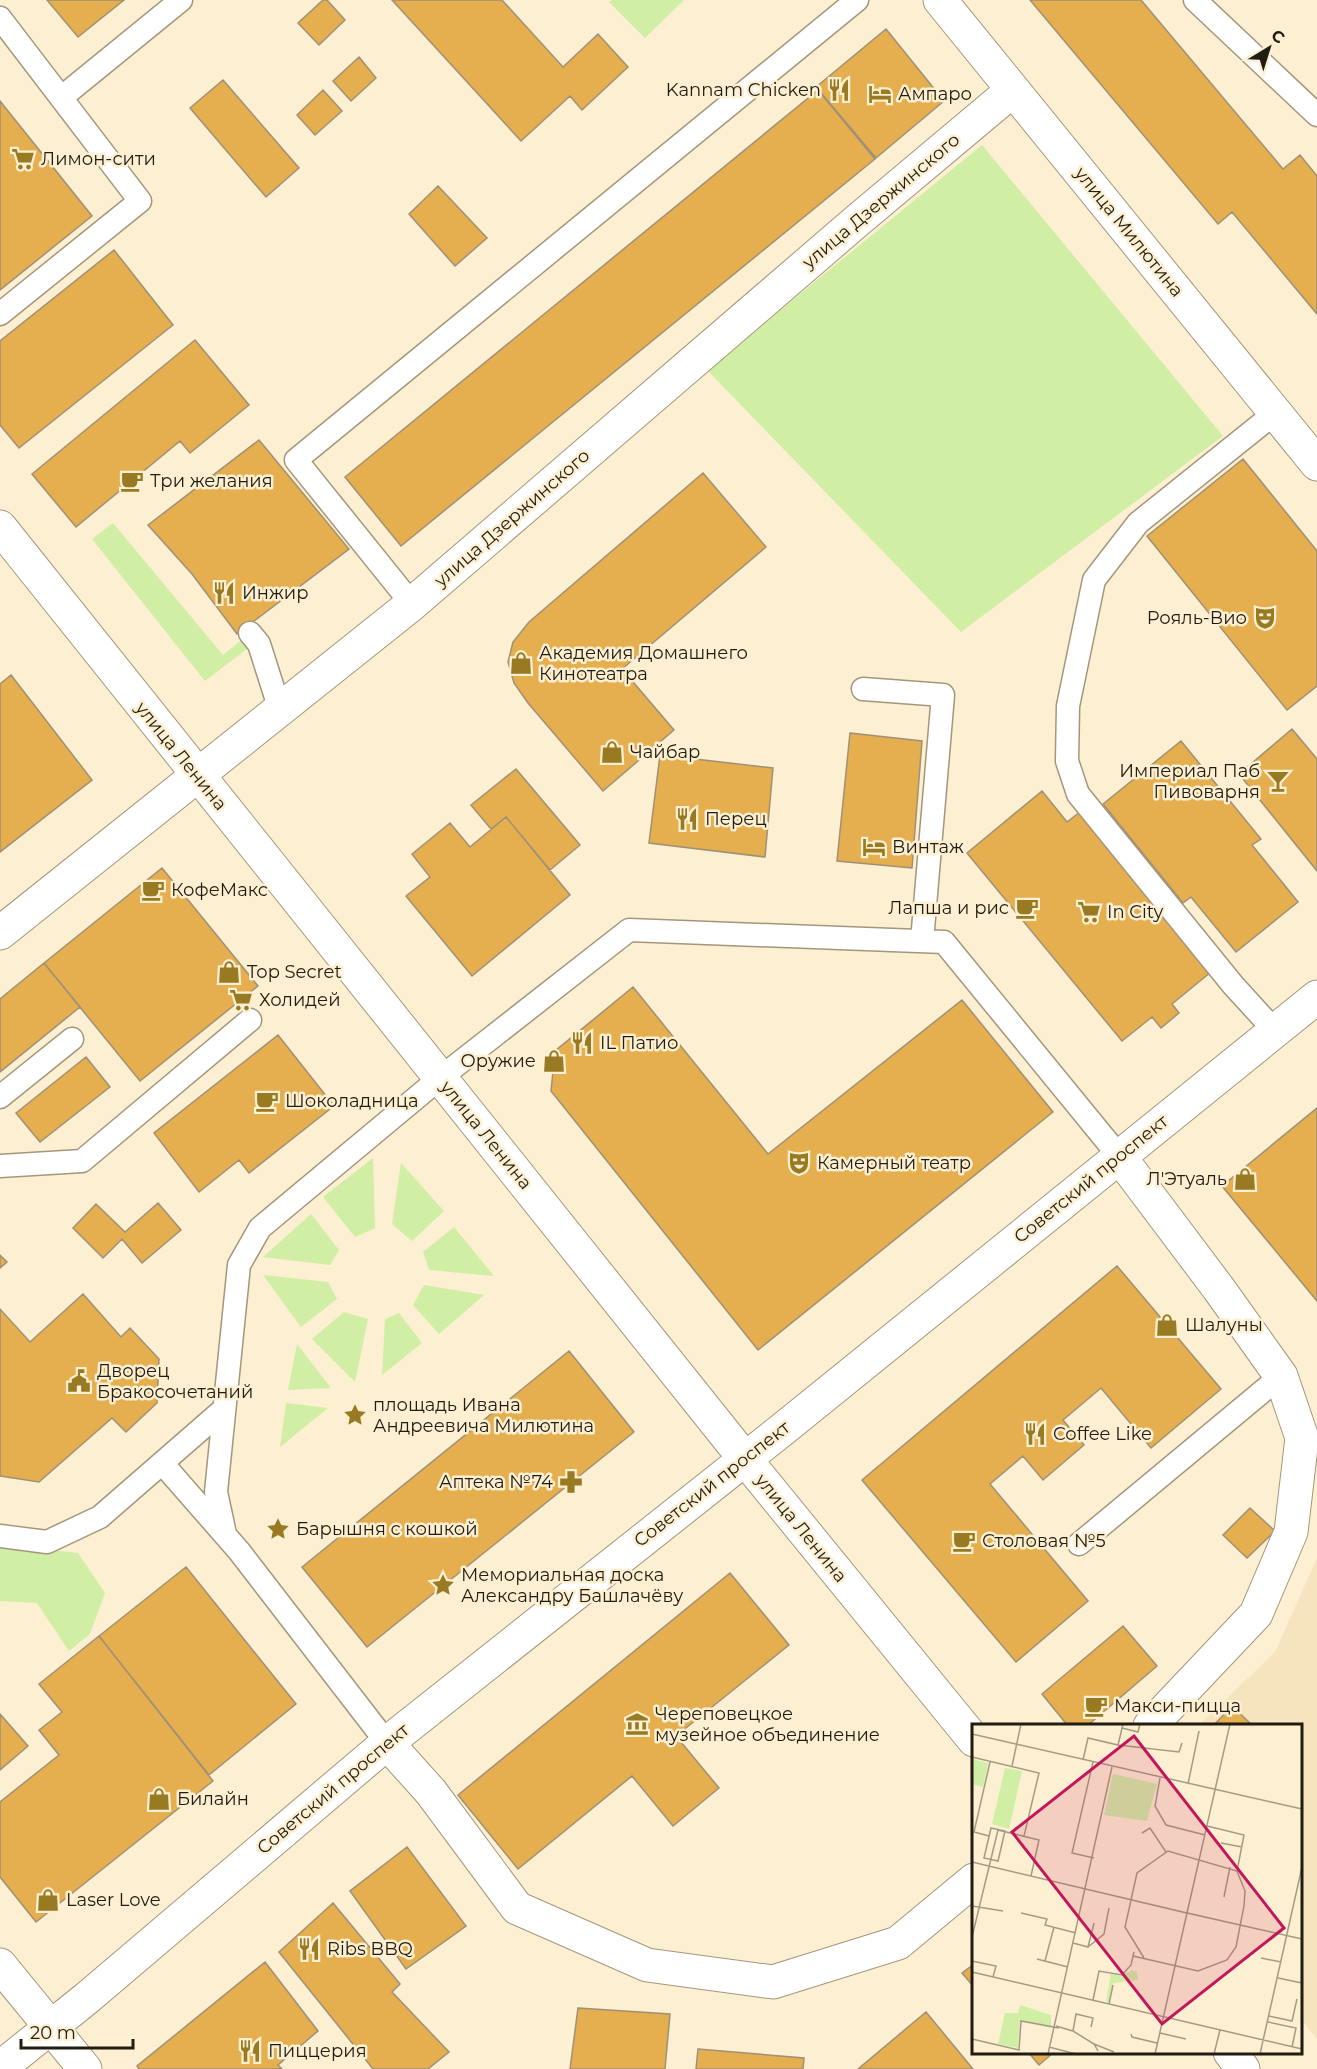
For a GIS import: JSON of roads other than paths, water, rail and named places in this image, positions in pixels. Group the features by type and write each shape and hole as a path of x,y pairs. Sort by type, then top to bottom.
{"street":[{"name":"улица Милютина","path":"940,0 1317,464"},
{"name":"улица Дзержинского","path":"0,933 412,604 858,220 1013,90"},
{"name":"улица Ленина","path":"0,527 745,1459 972,1738"},
{"name":"Советский проспект","path":"0,2068 387,1743 745,1459 1317,997"},
{"path":"1119,1156 1219,1288 1281,1376 1309,1432 1291,1532 1256,1614 1151,1724"},
{"path":"387,1743 431,1792 517,1908 647,1965 773,1982 898,1943 972,1882"},
{"path":"0,1965 85,2069"},
{"path":"1232,2054 1243,2069"}],"lane":[{"path":"62,97 181,0"},
{"path":"412,604 296,460 857,0"},
{"path":"1195,0 1317,115"},
{"path":"0,18 140,201 0,314"},
{"path":"1275,413 1138,522 1094,580 1068,706 1067,761 1078,794 1233,985 1275,1031"},
{"path":"250,633 259,644 280,710"},
{"path":"863,689 942,695 922,941"},
{"path":"225,1534 216,1492 239,1265 260,1228 440,1078 628,930 944,942 1119,1156"},
{"path":"0,1166 82,1161 250,1020"},
{"path":"0,1097 72,1039"},
{"path":"1079,1544 1281,1376"},
{"path":"0,1536 47,1542 100,1518 224,1409"},
{"path":"162,1463 225,1534 387,1743"}],"place":[{"name":"Kannam Chicken","path":"839,90"},
{"name":"Ампаро","path":"880,94"},
{"name":"Лимон-сити","path":"23,159"},
{"name":"Три желания","path":"132,481"},
{"name":"Инжир","path":"224,593"},
{"name":"Рояль-Вио","path":"1265,618"},
{"name":"Академия Домашнего Кинотеатра","path":"521,663"},
{"name":"Чайбар","path":"612,752"},
{"name":"Империал Паб Пивоварня","path":"1278,781"},
{"name":"Перец","path":"687,819"},
{"name":"Винтаж","path":"874,847"},
{"name":"КофеМакс","path":"153,890"},
{"name":"Лапша и рис","path":"1027,908"},
{"name":"In City","path":"1089,912"},
{"name":"Top Secret","path":"229,972"},
{"name":"Холидей","path":"241,1000"},
{"name":"IL Патио","path":"582,1043"},
{"name":"Оружие","path":"554,1061"},
{"name":"Шоколадница","path":"267,1101"},
{"name":"Камерный театр","path":"799,1163"},
{"name":"Л'Этуаль","path":"1245,1179"},
{"name":"Шалуны","path":"1167,1325"},
{"name":"Дворец Бракосочетаний","path":"79,1381"},
{"name":"площадь Ивана Андреевича Милютина","path":"355,1415"},
{"name":"Coffee Like","path":"1035,1434"},
{"name":"Аптека №74","path":"571,1482"},
{"name":"Барышня с кошкой","path":"278,1529"},
{"name":"Столовая №5","path":"964,1541"},
{"name":"Мемориальная доска Александру Башлачёву","path":"443,1585"},
{"name":"Макси-пицца","path":"1096,1706"},
{"name":"Череповецкое музейное объединение","path":"637,1724"},
{"name":"Билайн","path":"159,1799"},
{"name":"Laser Love","path":"48,1900"},
{"name":"Ribs BBQ","path":"309,1949"},
{"name":"Пиццерия","path":"250,2051"}]}
